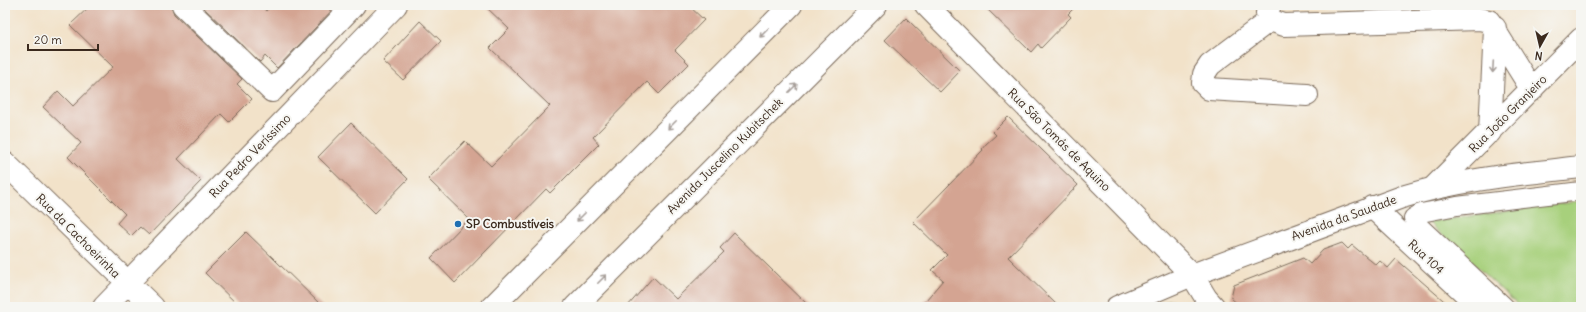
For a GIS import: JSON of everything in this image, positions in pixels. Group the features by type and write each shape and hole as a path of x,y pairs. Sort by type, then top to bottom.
{"street":[{"path":"182,5 272,90 354,5 376,26"},
{"name":"Rua Pedro Veríssimo","path":"104,307 396,5"},
{"path":"492,307 791,5"},
{"name":"Avenida Juscelino Kubitschek","path":"575,307 876,5"},
{"name":"Rua São Tomás de Aquino","path":"926,5 1192,275 1206,298 1214,307"},
{"path":"1307,95 1209,89 1203,83 1204,74 1210,65 1270,12 1284,25 1479,19 1489,21 1495,28 1532,90"},
{"path":"1490,132 1495,28"},
{"name":"Rua João Granjeiro","path":"1434,187 1581,39"},
{"name":"Rua da Cachoeirinha","path":"5,163 126,283 153,307"},
{"name":"Avenida da Saudade","path":"1116,307 1192,275 1372,207 1434,187 1476,180 1581,167"},
{"path":"1505,307 1415,222 1413,218 1420,213 1457,206 1581,191"},
{"name":"Rua 104","path":"1372,207 1480,307"}],"green space":[{"path":"1581,201 1581,307 1520,307 1428,222"},
{"path":"1169,300 1190,304 1194,307 1151,307"}],"building":[{"path":"91,5 171,5 174,14 242,79 237,84 252,99 229,122 221,114 178,159 201,181 149,235 140,227 131,236 117,223 125,214 68,157 81,143 43,107 58,91 73,106 113,67 70,25"},
{"path":"206,5 260,5 266,11 272,5 337,5 277,68 265,56 260,62 204,8"},
{"path":"484,5 688,5 704,20 675,50 689,64 659,94 647,82 593,137 599,144 550,193 546,189 455,283 431,258 469,219 428,179 465,141 491,166 550,106 490,48 509,29"},
{"path":"983,5 1077,5 1068,14 1071,17 1041,48 1038,44 1031,52"},
{"path":"906,18 960,71 940,92 885,40"},
{"path":"420,21 441,41 403,80 383,61"},
{"path":"1008,117 1078,185 1008,257 1059,307 920,307 943,280 932,270 947,255 913,222 983,150 982,149 986,144 996,135 993,132"},
{"path":"351,123 408,179 375,213 318,157"},
{"path":"246,232 323,307 240,307 205,273"},
{"path":"734,233 810,307 627,307 653,277 676,299 724,252 720,248"},
{"path":"1342,243 1348,249 1352,245 1376,265 1380,261 1388,268 1396,259 1451,307 1241,307 1231,298 1234,285 1303,258 1310,264 1323,250"}],"place":[{"name":"SP Combustíveis","path":"458,224"}]}
